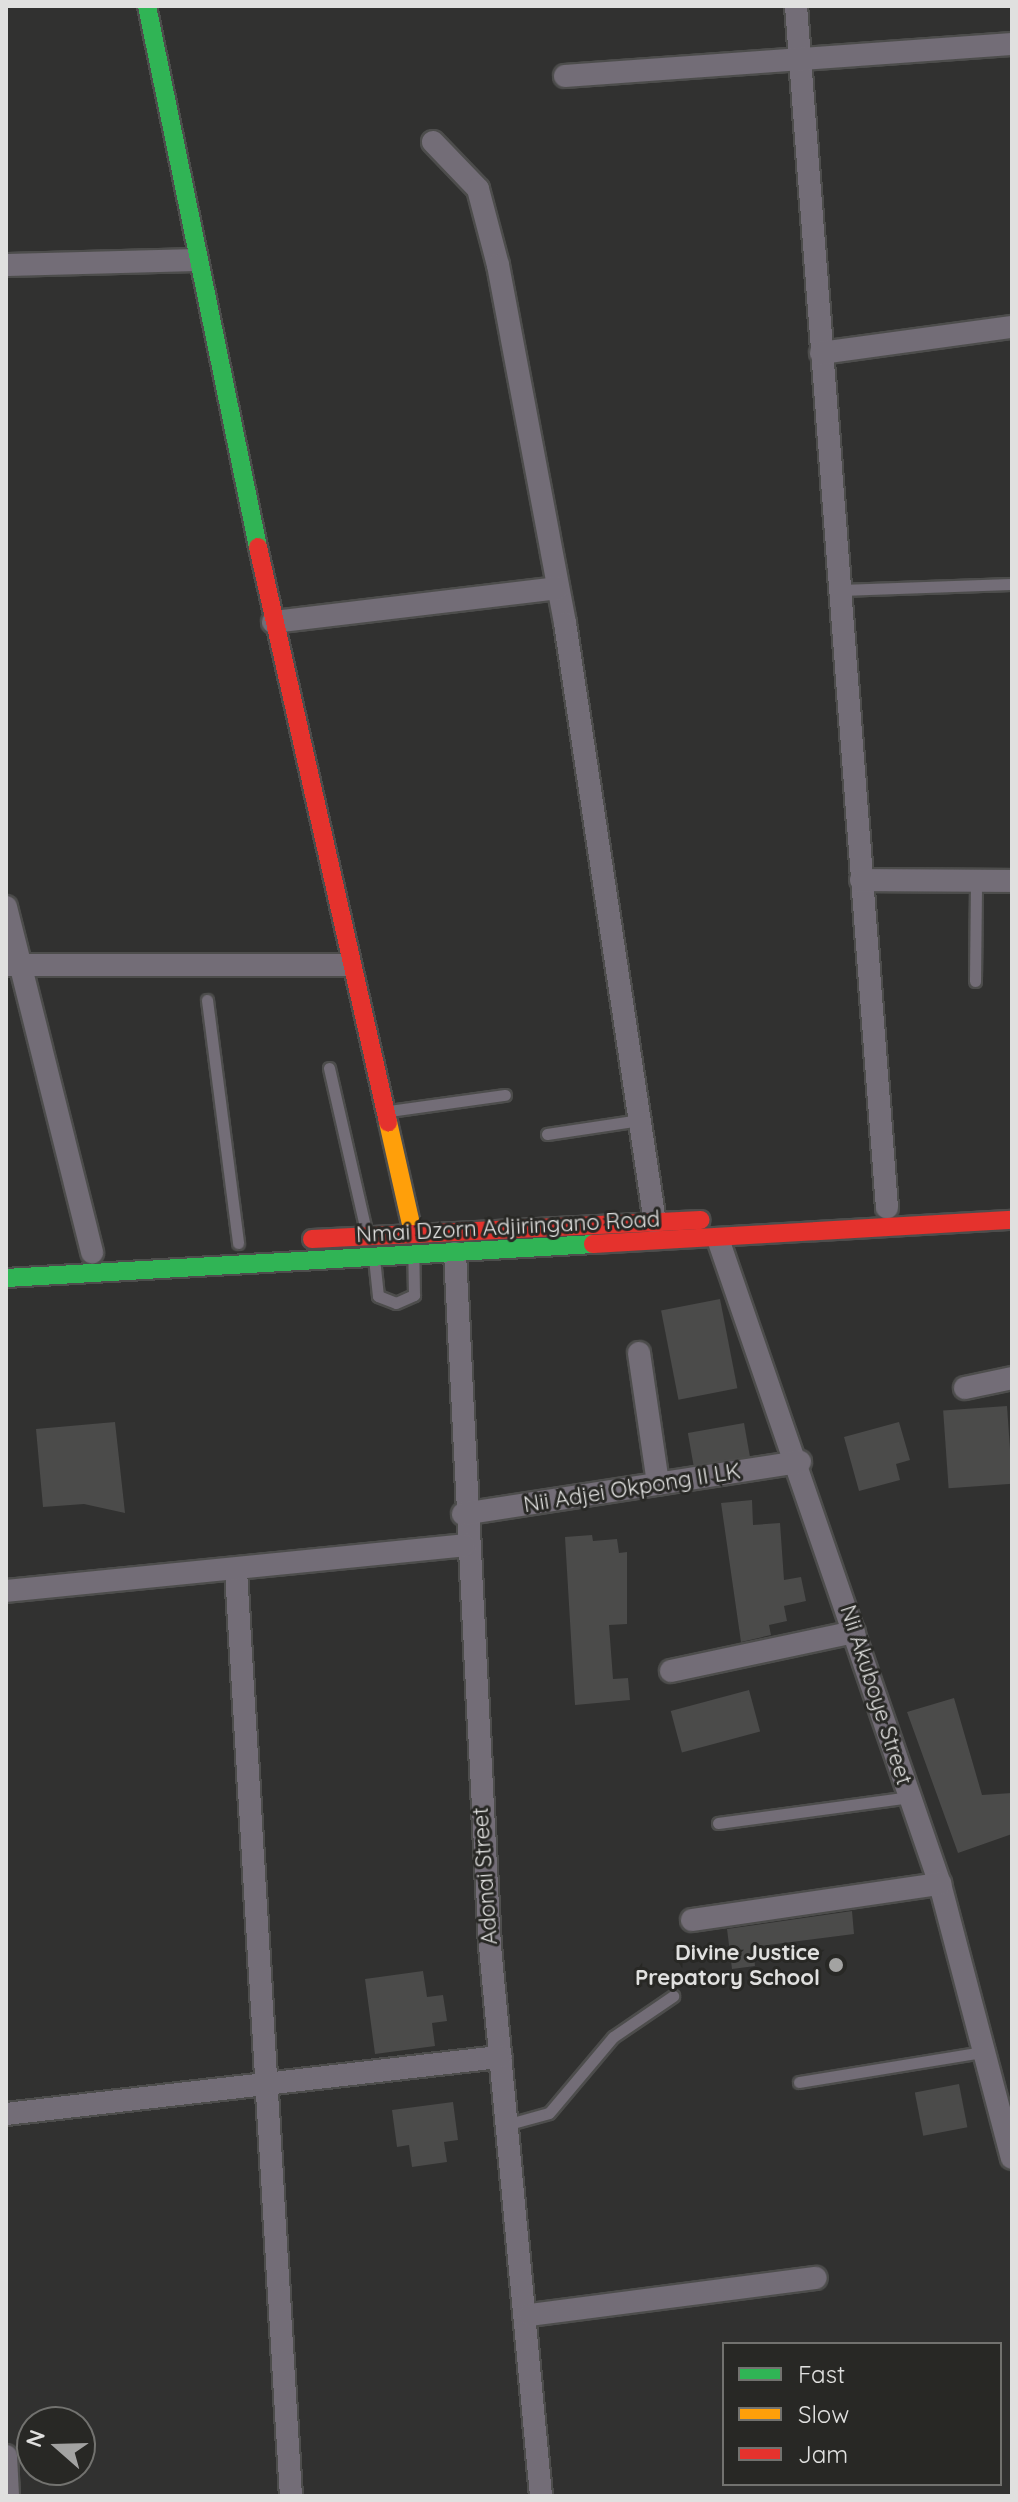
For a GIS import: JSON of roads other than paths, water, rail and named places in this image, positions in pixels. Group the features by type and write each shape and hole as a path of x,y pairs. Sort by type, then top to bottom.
{"main road":[{"path":"147,6 195,260 273,622 350,965 388,1111 413,1233"},
{"name":"Nmai Dzorn Adjiringano Road","path":"49,1253 1012,1200"},
{"name":"Nmai Dzorn Adjiringano Road","path":"6,1278 594,1247 1012,1220"},
{"path":"593,1222 594,1247"}],"street":[{"path":"796,6 887,1208"},
{"path":"565,76 1012,44"},
{"path":"433,142 478,189 558,588 655,1222"},
{"path":"6,265 195,260"},
{"path":"821,353 1012,327"},
{"path":"273,622 558,588"},
{"path":"861,880 1012,881"},
{"path":"6,907 12,965 92,1252"},
{"path":"12,965 350,965"},
{"name":"Nii Akuboye Street","path":"718,1239 800,1462 940,1884 988,2051 1007,2099 1012,2158"},
{"name":"Adonai Street","path":"455,1253 464,1545 501,2057 530,2315 541,2496"},
{"path":"639,1353 658,1484"},
{"path":"965,1388 1012,1378"},
{"name":"Nii Adjei Okpong II LK","path":"463,1514 800,1462"},
{"path":"6,1591 236,1571 464,1545"},
{"path":"236,1571 291,2496"},
{"path":"671,1671 854,1632"},
{"path":"692,1920 940,1884"},
{"path":"6,2114 501,2057"},
{"path":"530,2315 816,2278"},
{"path":"6,2456 8,2496"}],"lane":[{"path":"839,590 1012,584"},
{"path":"975,981 976,881"},
{"path":"207,1000 238,1243"},
{"path":"329,1068 367,1236"},
{"path":"388,1111 505,1095"},
{"path":"547,1134 640,1120"},
{"path":"374,1258 378,1296 396,1303 414,1295 413,1256"},
{"path":"718,1823 910,1797"},
{"path":"509,2124 549,2113 613,2037 673,1996"},
{"path":"799,2082 988,2051"}],"place":[{"name":"Divine Justice Prepatory School","path":"836,1965"}]}
